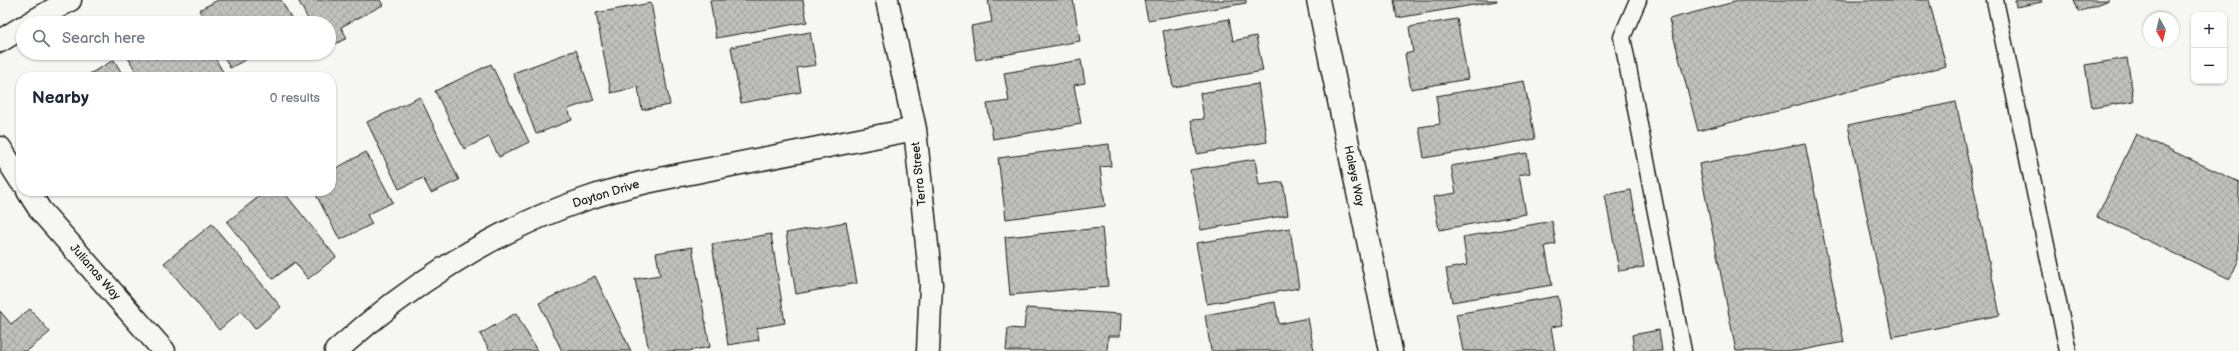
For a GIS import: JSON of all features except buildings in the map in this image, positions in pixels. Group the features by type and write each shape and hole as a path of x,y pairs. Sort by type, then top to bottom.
{"street":[{"path":"42,16 70,0"},
{"name":"Terra Street","path":"888,0 915,130 930,284 928,351"},
{"name":"Haleys Way","path":"1318,0 1391,351"},
{"path":"0,41 16,31"},
{"name":"Dayton Drive","path":"336,351 395,301 476,248 532,220 583,200 644,182 915,130"},
{"path":"0,148 16,173"},
{"name":"Julianas Way","path":"31,196 40,210 164,351"}],"lane":[{"path":"1638,0 1622,37 1683,351"},
{"path":"1995,0 2050,275 2068,351"}]}
